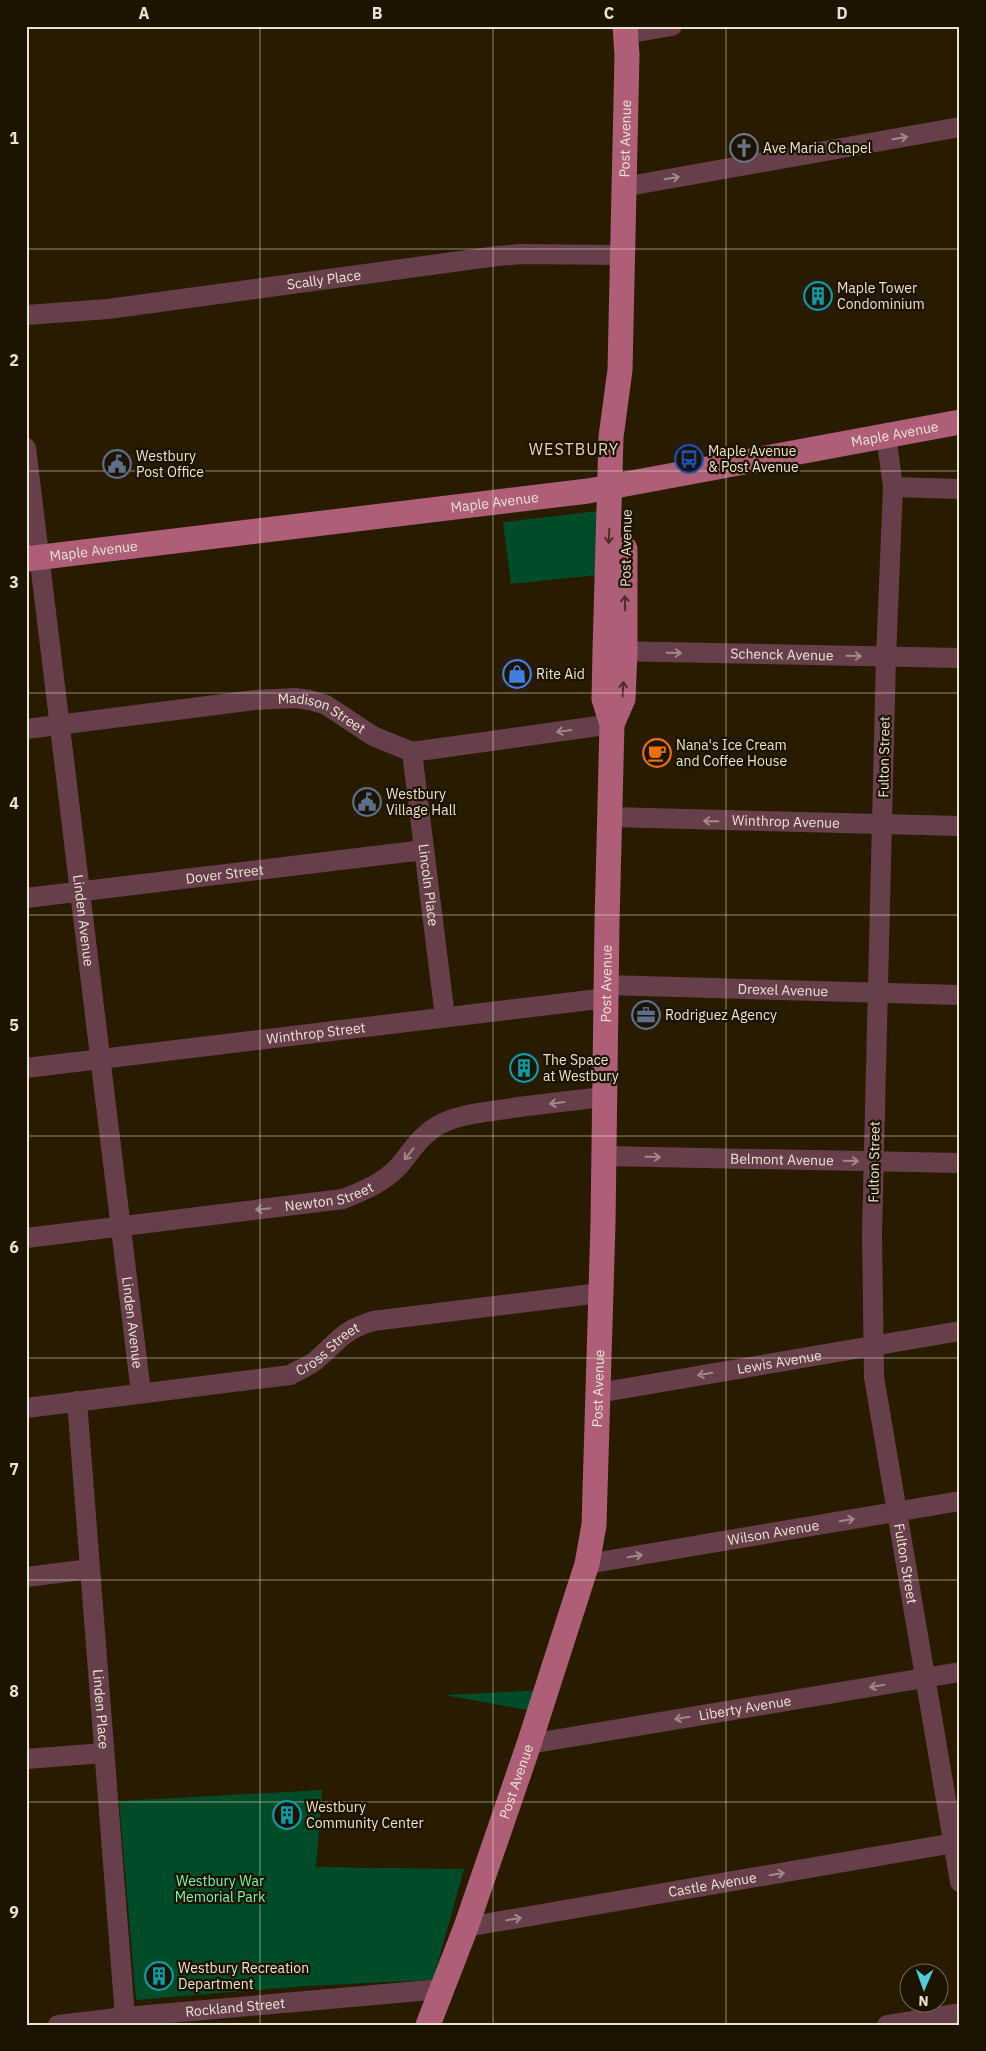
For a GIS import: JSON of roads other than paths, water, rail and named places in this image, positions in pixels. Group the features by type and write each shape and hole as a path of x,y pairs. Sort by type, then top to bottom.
{"main road":[{"name":"Post Avenue","path":"428,2025 466,1927 529,1744 587,1564 594,1525 611,817 612,724 604,699 615,652 624,580 619,486 626,400 620,370 627,55 625,30"},
{"name":"Maple Avenue","path":"33,558 619,486 960,422"}],"street":[{"path":"625,30 672,26"},
{"path":"624,187 960,127"},
{"name":"Scally Place","path":"26,315 108,309 497,256 522,254 622,255"},
{"name":"Fulton Street","path":"886,435 892,487 872,1233 874,1377 925,1678 956,1843 960,1882"},
{"name":"Linden Avenue","path":"26,448 33,558 60,725 141,1393"},
{"path":"892,487 960,489"},
{"name":"Schenck Avenue","path":"615,652 960,658"},
{"name":"Madison Street","path":"26,729 255,700 295,698 326,705 373,736 412,752"},
{"path":"412,752 612,724"},
{"name":"Lincoln Place","path":"412,752 445,1017"},
{"name":"Winthrop Avenue","path":"611,817 960,826"},
{"name":"Dover Street","path":"26,898 424,850"},
{"name":"Drexel Avenue","path":"607,992 960,995"},
{"name":"Winthrop Street","path":"26,1068 445,1017 607,992"},
{"name":"Newton Street","path":"26,1238 343,1199 367,1190 386,1178 398,1167 423,1136 455,1117 605,1097"},
{"name":"Belmont Avenue","path":"604,1156 960,1163"},
{"name":"Cross Street","path":"26,1408 290,1375 313,1363 345,1332 354,1326 373,1320 600,1293"},
{"name":"Lewis Avenue","path":"598,1393 960,1331"},
{"name":"Linden Place","path":"77,1402 125,2017"},
{"name":"Wilson Avenue","path":"587,1564 960,1501"},
{"path":"26,1577 90,1569"},
{"name":"Liberty Avenue","path":"529,1744 960,1672"},
{"path":"26,1758 104,1753"},
{"name":"Castle Avenue","path":"466,1927 956,1843"},
{"name":"Rockland Street","path":"58,2025 125,2017 442,1989"},
{"path":"887,2025 960,2013"}],"place":[{"name":"Ave Maria Chapel","path":"744,148"},
{"name":"Maple Tower Condominium","path":"818,296"},
{"name":"Maple Avenue & Post Avenue","path":"689,459"},
{"name":"Westbury Post Office","path":"117,464"},
{"name":"Rite Aid","path":"517,674"},
{"name":"Nana's Ice Cream and Coffee House","path":"657,753"},
{"name":"Westbury Village Hall","path":"367,802"},
{"name":"Rodriguez Agency","path":"646,1015"},
{"name":"The Space at Westbury","path":"524,1068"},
{"name":"Westbury Community Center","path":"287,1815"},
{"name":"Westbury Recreation Department","path":"159,1976"}],"district":[{"name":"WESTBURY","path":"574,449"}],"park label":[{"name":"Westbury War Memorial Park","path":"220,1889"}]}
